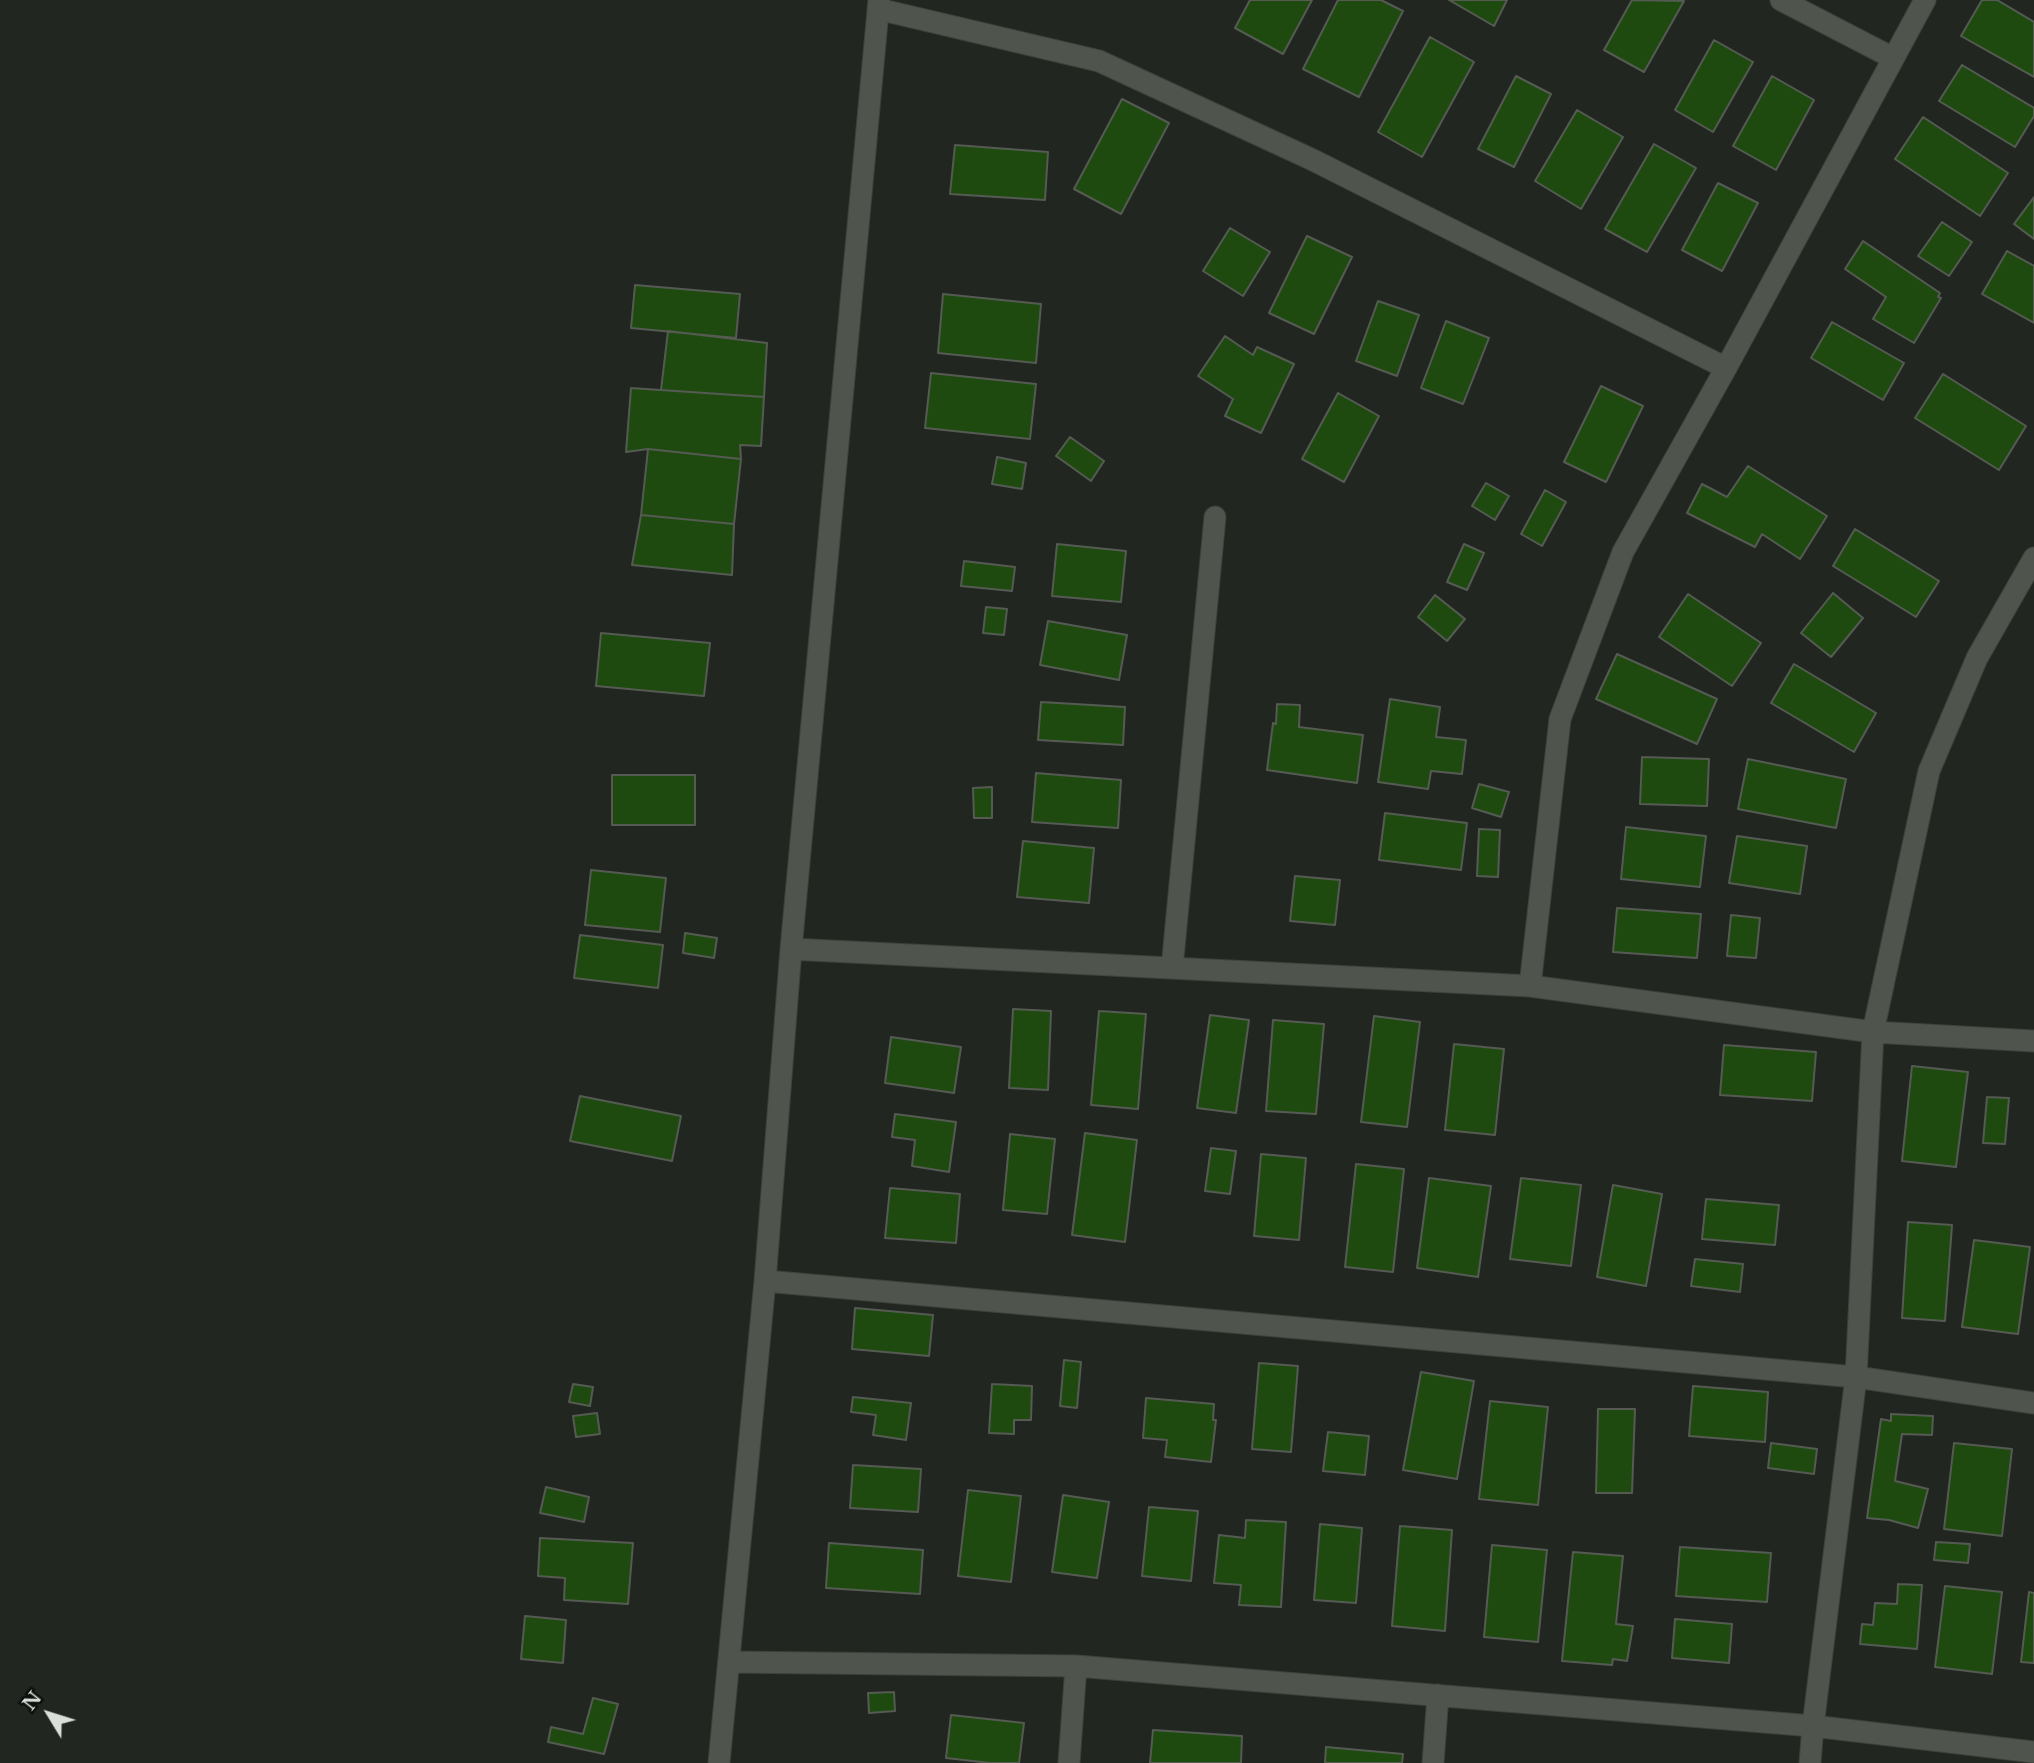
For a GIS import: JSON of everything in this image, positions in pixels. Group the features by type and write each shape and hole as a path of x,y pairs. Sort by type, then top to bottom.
{"street":[{"path":"1781,0 1893,58"},
{"path":"1531,986 1560,719 1623,552 1726,368 1924,0"},
{"path":"719,1763 765,1281 791,949 879,5 1099,61 1313,160 1726,368"},
{"path":"1172,968 1215,517"},
{"path":"1810,1763 1856,1377 1873,1032 1929,771 1977,658 2034,558"},
{"path":"791,949 1531,986 1873,1032 2034,1041"},
{"path":"765,1281 1856,1377 2034,1402"},
{"path":"729,1662 1076,1665 1813,1726 2034,1752"},
{"path":"1069,1763 1076,1665"},
{"path":"1433,1763 1438,1695"}],"building":[{"path":"1250,0 1312,0 1283,54 1235,28"},
{"path":"1338,0 1381,0 1403,11 1359,97 1303,69"},
{"path":"1449,0 1507,0 1494,26"},
{"path":"1632,0 1684,1 1644,72 1604,50"},
{"path":"1982,0 1997,0 2034,22 2034,77 1961,36"},
{"path":"1430,37 1474,62 1422,157 1378,132"},
{"path":"1714,40 1753,62 1713,132 1675,110"},
{"path":"1962,65 2034,108 2034,116 2015,147 1939,101"},
{"path":"1516,76 1551,94 1514,167 1478,149"},
{"path":"1772,76 1814,100 1776,170 1733,146"},
{"path":"1122,99 1169,123 1121,214 1074,189"},
{"path":"1577,110 1623,137 1581,209 1535,181"},
{"path":"1923,117 2008,173 1980,216 1895,159"},
{"path":"1654,144 1696,168 1647,252 1605,229"},
{"path":"955,145 1048,152 1045,200 950,194"},
{"path":"1718,183 1758,203 1722,271 1682,250"},
{"path":"2034,197 2034,239 2014,224"},
{"path":"1942,222 1972,242 1949,276 1918,256"},
{"path":"1230,228 1270,252 1243,296 1203,271"},
{"path":"1307,236 1352,257 1314,334 1269,313"},
{"path":"1863,241 1940,293 1938,297 1941,298 1914,343 1873,319 1886,297 1845,269"},
{"path":"2007,251 2034,266 2034,323 1982,294"},
{"path":"635,285 740,294 736,338 631,328"},
{"path":"943,294 1041,304 1036,363 938,353"},
{"path":"1378,301 1419,315 1397,376 1356,361"},
{"path":"1446,321 1489,338 1463,404 1421,388"},
{"path":"1832,322 1904,363 1883,400 1811,358"},
{"path":"668,331 767,343 764,397 661,390"},
{"path":"1225,336 1253,355 1257,347 1294,364 1261,433 1225,416 1233,399 1198,376"},
{"path":"931,373 1036,384 1030,439 925,428"},
{"path":"1943,374 2026,426 1999,470 1915,418"},
{"path":"1601,386 1643,406 1606,482 1564,462"},
{"path":"631,388 764,397 761,446 740,445 741,459 648,449 626,452"},
{"path":"1338,393 1379,416 1344,482 1302,459"},
{"path":"1070,437 1104,461 1091,481 1056,456"},
{"path":"648,449 741,459 734,524 641,515"},
{"path":"997,457 1026,463 1022,489 992,484"},
{"path":"1748,466 1827,516 1800,559 1762,534 1755,547 1687,513 1702,484 1727,497"},
{"path":"1486,483 1509,496 1495,520 1472,506"},
{"path":"1545,490 1566,502 1542,546 1521,534"},
{"path":"641,515 734,524 732,575 632,565"},
{"path":"1855,529 1939,581 1916,617 1833,566"},
{"path":"1057,544 1126,551 1121,602 1052,596"},
{"path":"1464,544 1484,553 1467,590 1447,582"},
{"path":"964,561 1015,567 1012,591 961,586"},
{"path":"1833,593 1863,618 1831,657 1801,633"},
{"path":"1688,594 1761,643 1732,686 1659,637"},
{"path":"1435,595 1465,619 1447,641 1418,617"},
{"path":"986,607 1007,609 1004,635 983,633"},
{"path":"1048,621 1127,635 1119,680 1040,665"},
{"path":"601,633 710,643 704,696 596,686"},
{"path":"1617,654 1717,699 1697,744 1596,699"},
{"path":"1794,664 1876,713 1854,752 1771,703"},
{"path":"1390,699 1440,707 1436,737 1466,740 1462,774 1431,771 1428,789 1378,782"},
{"path":"1041,702 1125,707 1123,745 1038,740"},
{"path":"1277,704 1300,705 1299,727 1363,735 1357,783 1267,770"},
{"path":"1642,757 1709,759 1707,806 1640,804"},
{"path":"1748,759 1846,779 1836,828 1738,809"},
{"path":"1036,773 1121,780 1118,828 1032,822"},
{"path":"612,775 695,775 695,825 612,825"},
{"path":"1479,784 1509,792 1501,817 1472,808"},
{"path":"992,787 992,818 974,818 973,788"},
{"path":"1385,813 1467,823 1461,870 1379,860"},
{"path":"1626,827 1706,836 1700,887 1621,879"},
{"path":"1479,829 1500,830 1498,877 1477,876"},
{"path":"1737,836 1807,846 1800,894 1729,883"},
{"path":"1023,841 1094,848 1089,903 1017,897"},
{"path":"591,870 666,878 660,932 585,925"},
{"path":"1295,876 1340,880 1335,925 1290,921"},
{"path":"1617,908 1701,914 1697,958 1613,952"},
{"path":"1731,915 1760,918 1756,958 1727,956"},
{"path":"685,933 717,938 714,958 683,953"},
{"path":"580,935 663,945 658,988 574,978"},
{"path":"1013,1009 1051,1011 1048,1090 1009,1088"},
{"path":"1099,1011 1146,1014 1138,1109 1091,1105"},
{"path":"1210,1015 1249,1020 1236,1113 1197,1108"},
{"path":"1374,1016 1420,1022 1407,1127 1361,1122"},
{"path":"1273,1020 1324,1024 1316,1114 1266,1111"},
{"path":"891,1037 961,1047 954,1093 885,1083"},
{"path":"1454,1044 1504,1049 1495,1135 1445,1130"},
{"path":"1724,1045 1816,1052 1812,1101 1720,1095"},
{"path":"1912,1066 1968,1072 1956,1167 1902,1161"},
{"path":"580,1096 681,1116 672,1161 570,1141"},
{"path":"1987,1097 2009,1098 2005,1144 1983,1143"},
{"path":"895,1114 956,1122 949,1172 912,1166 915,1140 892,1137"},
{"path":"1085,1133 1137,1140 1125,1242 1072,1235"},
{"path":"1010,1134 1055,1139 1047,1214 1003,1210"},
{"path":"1211,1148 1236,1151 1230,1194 1205,1191"},
{"path":"1261,1154 1306,1158 1299,1240 1254,1236"},
{"path":"1356,1164 1404,1169 1393,1272 1345,1267"},
{"path":"1429,1178 1491,1186 1478,1277 1417,1268"},
{"path":"1521,1178 1581,1185 1571,1266 1510,1259"},
{"path":"1613,1185 1662,1194 1646,1286 1597,1277"},
{"path":"890,1188 960,1194 956,1243 885,1238"},
{"path":"1706,1199 1779,1205 1775,1245 1702,1239"},
{"path":"1908,1222 1952,1225 1945,1321 1902,1318"},
{"path":"1974,1240 2030,1247 2018,1334 1962,1327"},
{"path":"1695,1259 1743,1264 1740,1292 1691,1286"},
{"path":"855,1308 933,1315 929,1356 852,1349"},
{"path":"1064,1360 1081,1362 1077,1408 1060,1406"},
{"path":"1259,1363 1298,1366 1291,1452 1252,1449"},
{"path":"1421,1372 1474,1381 1457,1479 1403,1470"},
{"path":"573,1384 593,1387 590,1406 569,1402"},
{"path":"992,1384 1032,1386 1031,1420 1014,1420 1014,1434 989,1433"},
{"path":"1693,1386 1768,1392 1765,1442 1689,1436"},
{"path":"853,1397 911,1403 906,1440 873,1435 876,1415 851,1412"},
{"path":"1146,1398 1214,1404 1213,1420 1216,1420 1211,1462 1165,1457 1167,1440 1143,1438"},
{"path":"1490,1401 1548,1407 1538,1505 1479,1499"},
{"path":"1598,1409 1635,1409 1632,1493 1596,1493"},
{"path":"597,1413 600,1434 576,1437 573,1416"},
{"path":"1891,1414 1933,1416 1932,1435 1902,1434 1895,1481 1928,1489 1918,1528 1889,1520 1867,1518 1881,1419 1891,1421"},
{"path":"1328,1432 1369,1436 1365,1475 1323,1471"},
{"path":"1771,1443 1817,1449 1814,1474 1768,1468"},
{"path":"1954,1443 2012,1449 2002,1536 1944,1529"},
{"path":"853,1465 921,1469 918,1512 850,1508"},
{"path":"546,1487 589,1497 584,1522 540,1513"},
{"path":"968,1490 1021,1496 1011,1582 958,1576"},
{"path":"1063,1495 1109,1502 1097,1578 1052,1572"},
{"path":"1149,1507 1198,1511 1191,1581 1142,1576"},
{"path":"1246,1520 1286,1522 1281,1607 1239,1605 1241,1585 1214,1583 1219,1535 1245,1538"},
{"path":"1320,1524 1362,1528 1356,1603 1314,1600"},
{"path":"1400,1526 1452,1530 1445,1631 1392,1626"},
{"path":"540,1538 633,1543 628,1604 564,1600 565,1578 538,1576"},
{"path":"1936,1542 1970,1544 1968,1563 1934,1560"},
{"path":"829,1543 923,1550 920,1594 826,1588"},
{"path":"1492,1545 1547,1550 1538,1642 1484,1637"},
{"path":"1680,1547 1771,1553 1767,1602 1676,1596"},
{"path":"1573,1552 1623,1556 1616,1624 1633,1626 1627,1661 1613,1659 1612,1665 1562,1661"},
{"path":"1898,1584 1922,1585 1917,1649 1860,1644 1862,1624 1873,1625 1875,1603 1897,1604"},
{"path":"1945,1586 2002,1592 1992,1674 1935,1667"},
{"path":"2029,1592 2034,1593 2034,1663 2021,1662"},
{"path":"525,1616 566,1620 563,1663 521,1659"},
{"path":"1675,1619 1732,1624 1729,1663 1672,1658"},
{"path":"894,1692 895,1711 869,1713 868,1693"},
{"path":"593,1698 618,1704 604,1754 548,1742 551,1727 583,1734"},
{"path":"951,1715 1024,1723 1019,1763 946,1758"},
{"path":"1153,1730 1242,1736 1241,1763 1150,1763"},
{"path":"1326,1747 1403,1754 1402,1763 1325,1763"}]}
